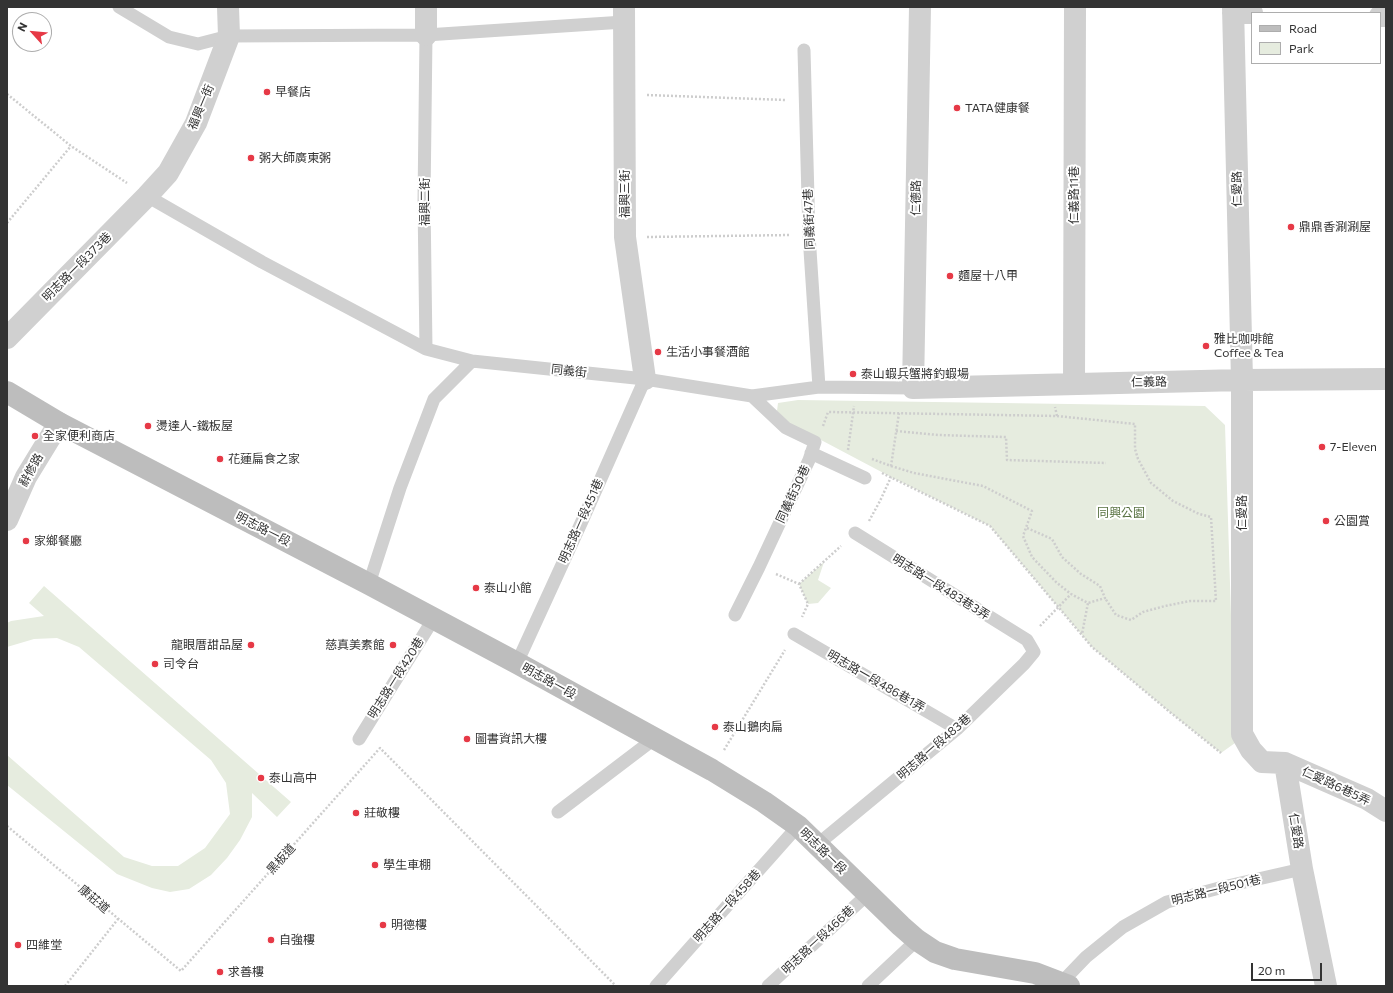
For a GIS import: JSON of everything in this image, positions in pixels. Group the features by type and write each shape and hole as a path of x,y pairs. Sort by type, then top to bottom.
{"main road":[{"name":"明志路一段","path":"7,392 59,423 434,618 712,770 764,802 798,826 917,940 935,952 955,959 1035,973 1065,984"}],"street":[{"name":"福興一街","path":"147,196 168,173 196,123 229,36 228,7"},
{"name":"福興二街","path":"426,7 426,35"},
{"name":"仁德路","path":"913,388 920,7"},
{"name":"仁義路11巷","path":"1074,384 1075,7"},
{"name":"仁愛路","path":"1239,11 1242,380 1242,734 1251,750 1262,762 1285,763 1302,869 1326,986"},
{"name":"福興三街","path":"624,15 625,237 645,379"},
{"name":"明志路一段373巷","path":"7,338 147,196"},
{"name":"仁義路","path":"913,388 1386,378"},
{"name":"辭修路","path":"8,513 26,477 59,423"},
{"name":"仁愛路6巷5弄","path":"1285,763 1367,799 1386,811"}],"lane":[{"path":"119,7 169,37 198,44 229,36 426,35 624,15"},
{"name":"福興二街","path":"426,35 424,201 426,350"},
{"name":"同義街47巷","path":"804,50 809,235 819,387"},
{"path":"147,196 262,262 426,350 472,361"},
{"path":"369,584 400,488 434,399 472,361"},
{"name":"同義街","path":"472,361 645,379 752,396 819,387 913,388"},
{"name":"明志路一段451巷","path":"516,663 583,519 645,379"},
{"name":"同義街30巷","path":"735,615 759,567 815,442 786,428 752,396"},
{"path":"811,453 866,478"},
{"name":"明志路一段483巷3弄","path":"855,533 1027,640"},
{"name":"明志路一段420巷","path":"359,739 434,618"},
{"name":"明志路一段486巷1弄","path":"794,634 958,729"},
{"name":"明志路一段483巷","path":"818,844 958,729 1024,664 1034,652 1027,640"},
{"path":"558,812 654,739"},
{"name":"明志路一段458巷","path":"656,986 798,826"},
{"name":"明志路一段501巷","path":"1065,984 1086,957 1123,927 1167,902 1223,887 1302,869"},
{"name":"明志路一段466巷","path":"768,986 868,894"},
{"path":"868,986 917,940"}],"path":[{"path":"7,94 71,146 147,196"},
{"path":"625,94 805,101"},
{"path":"7,223 71,146"},
{"path":"625,237 809,235"},
{"path":"1054,404 1057,416"},
{"path":"824,432 823,427 828,412 1057,416 1135,424 1135,449 1138,460 1151,483 1173,501 1198,514 1211,517 1216,601 1190,601 1165,606 1143,612 1131,620 1116,615 1105,598 1100,586 1081,574 1062,557 1052,539 1027,528"},
{"path":"843,447 849,450 853,412"},
{"path":"891,466 899,413"},
{"path":"896,431 938,435 1006,437 1007,460 1106,463"},
{"path":"870,458 914,473 983,486 1032,511 1023,536 1032,557 1056,582 1071,594 1088,602 1105,598"},
{"path":"877,470 990,526 1098,652 1171,714 1221,753"},
{"path":"712,770 794,634 808,604 799,584 759,567"},
{"path":"1027,640 1071,594"},
{"path":"1082,634 1088,602"},
{"name":"黑板道","path":"181,971 380,748 614,985"},
{"name":"康莊道","path":"7,826 181,971"},
{"path":"65,986 118,919"}],"green space":[{"name":"同興公園","path":"798,400 1205,406 1225,425 1235,743 1221,753 1092,647 990,526 891,477 787,422 777,411 778,403"},
{"path":"824,562 818,580 831,588 818,603 808,604 799,584"},
{"path":"44,586 291,802 277,817 252,793 252,817 240,840 227,858 211,875 189,889 170,892 152,888 117,874 7,785 7,755 124,857 152,866 178,866 205,848 230,814 226,783 211,760 79,647 57,638 34,639 7,647 7,623 11,621 44,616 29,603"}],"place":[{"name":"早餐店","path":"267,92"},
{"name":"TATA健康餐","path":"957,108"},
{"name":"粥大師廣東粥","path":"251,158"},
{"name":"鼎鼎香涮涮屋","path":"1291,227"},
{"name":"麵屋十八甲","path":"950,276"},
{"name":"雅比咖啡館 Coffee & Tea","path":"1206,346"},
{"name":"生活小事餐酒館","path":"658,352"},
{"name":"泰山蝦兵蟹將釣蝦場","path":"853,374"},
{"name":"燙達人-鐵板屋","path":"148,426"},
{"name":"全家便利商店","path":"35,436"},
{"name":"7-Eleven","path":"1322,447"},
{"name":"花蓮扁食之家","path":"220,459"},
{"name":"公園賞","path":"1326,521"},
{"name":"家鄉餐廳","path":"26,541"},
{"name":"泰山小館","path":"476,588"},
{"name":"龍眼厝甜品屋","path":"251,645"},
{"name":"慈真美素館","path":"393,645"},
{"name":"司令台","path":"155,664"},
{"name":"泰山鵝肉扁","path":"715,727"},
{"name":"圖書資訊大樓","path":"467,739"},
{"name":"泰山高中","path":"261,778"},
{"name":"莊敬樓","path":"356,813"},
{"name":"學生車棚","path":"375,865"},
{"name":"明德樓","path":"383,925"},
{"name":"自強樓","path":"271,940"},
{"name":"四維堂","path":"18,945"},
{"name":"求善樓","path":"220,972"}]}
